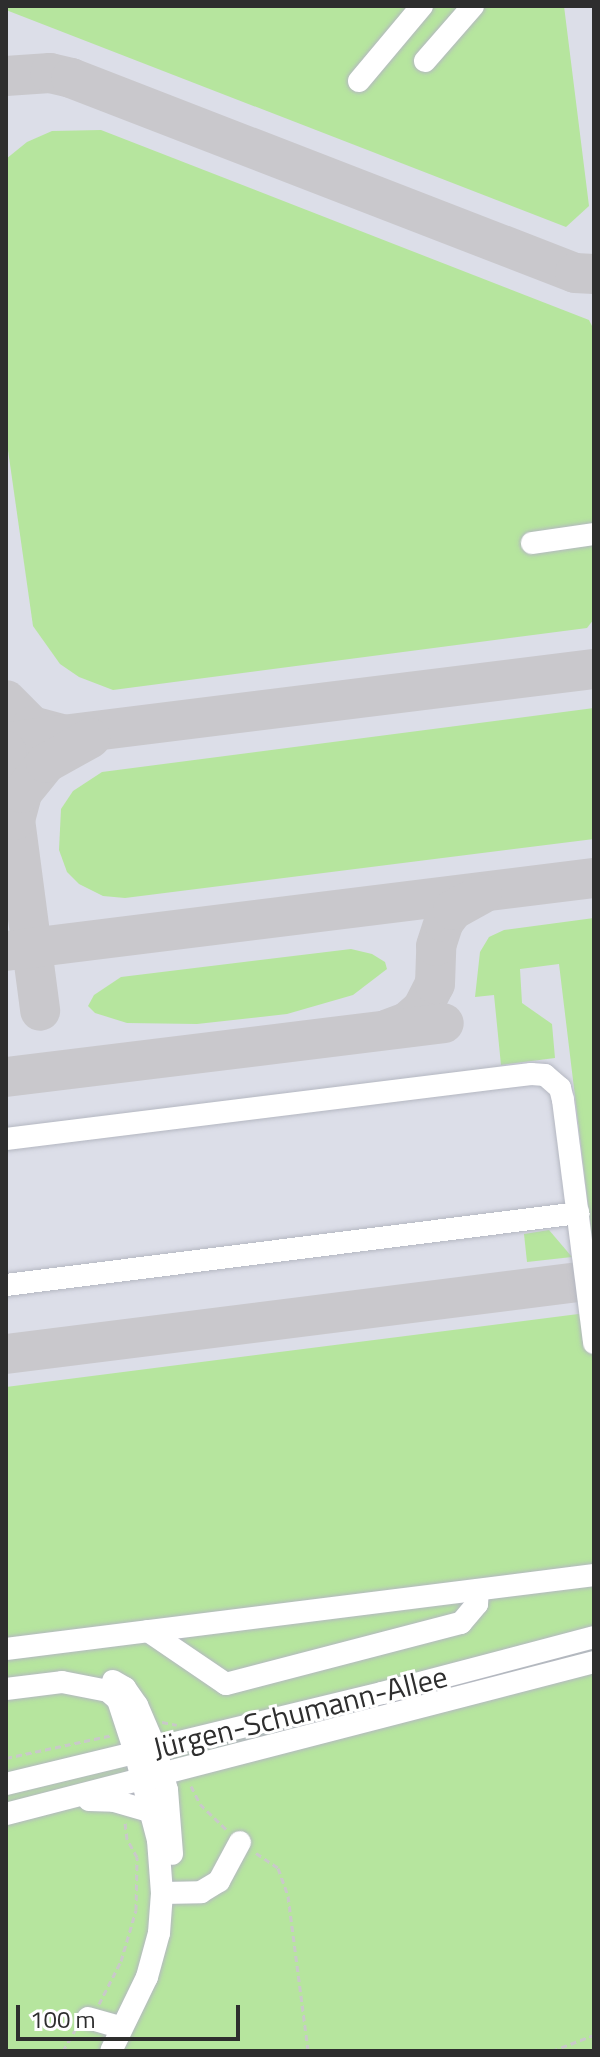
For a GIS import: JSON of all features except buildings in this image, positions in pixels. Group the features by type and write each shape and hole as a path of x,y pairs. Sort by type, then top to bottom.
{"street":[{"path":"359,81 422,6"},
{"path":"425,61 473,6"},
{"path":"532,543 594,534"},
{"path":"6,1139 531,1074 545,1075 560,1088 563,1100 594,1343"},
{"path":"6,1285 578,1213"},
{"path":"6,1649 594,1575"},
{"path":"148,1631 226,1684 461,1623 477,1604 478,1590"},
{"name":"Jürgen-Schumann-Allee","path":"6,1784 382,1693 594,1637"},
{"name":"Jürgen-Schumann-Allee","path":"6,1814 594,1662"},
{"path":"6,1700 16,1688 62,1682 108,1691 118,1700 145,1750 153,1776 173,1863 147,1977 111,2051"},
{"path":"153,1776 150,1811 166,1893"},
{"name":"Jürgen-Schumann-Allee","path":"60,1801 114,1801 150,1811"},
{"path":"166,1893 201,1892 219,1881 240,1842"},
{"path":"88,2018 122,2028"}],"path":[{"path":"16,1754 18,1764"},
{"path":"200,1804 240,1842 278,1868 288,1896 308,2051"},
{"path":"63,2051 116,1973 136,1910 137,1857 127,1839 127,1812"},
{"path":"552,2051 594,2035"}],"shaded area":[{"path":"6,6 594,6 594,1598 6,1746"}],"green space":[{"path":"6,6 564,6 589,206 566,227 6,10"},
{"path":"101,130 589,320 594,330 594,619 587,628 113,690 79,677 60,664 33,626 6,436 6,159 27,142 52,131"},
{"path":"594,708 594,839 125,898 103,896 79,884 67,872 59,850 61,809 73,791 102,772"},
{"path":"594,918 594,1254 559,964 520,969 522,1003 552,1024 555,1058 501,1065 494,995 475,997 480,952 489,937 504,930"},
{"path":"351,949 372,954 385,962 387,969 353,995 287,1014 197,1024 127,1023 95,1013 88,1006 94,995 121,977"},
{"path":"549,1230 572,1257 527,1262 524,1234"},
{"path":"594,1312 594,2051 6,2051 6,1387"}],"taxiway":[{"path":"6,76 50,73 71,78 575,273 594,274"},
{"path":"6,742 594,669"},
{"path":"6,700 32,726 62,734"},
{"path":"15,820 22,793 46,763 91,738"},
{"path":"6,751 40,1011"},
{"path":"6,951 594,878"},
{"path":"388,1029 407,1022 422,1009 435,984 436,946 444,922 453,910 482,894"},
{"path":"6,1077 444,1023"},
{"path":"6,1354 594,1280"}]}
